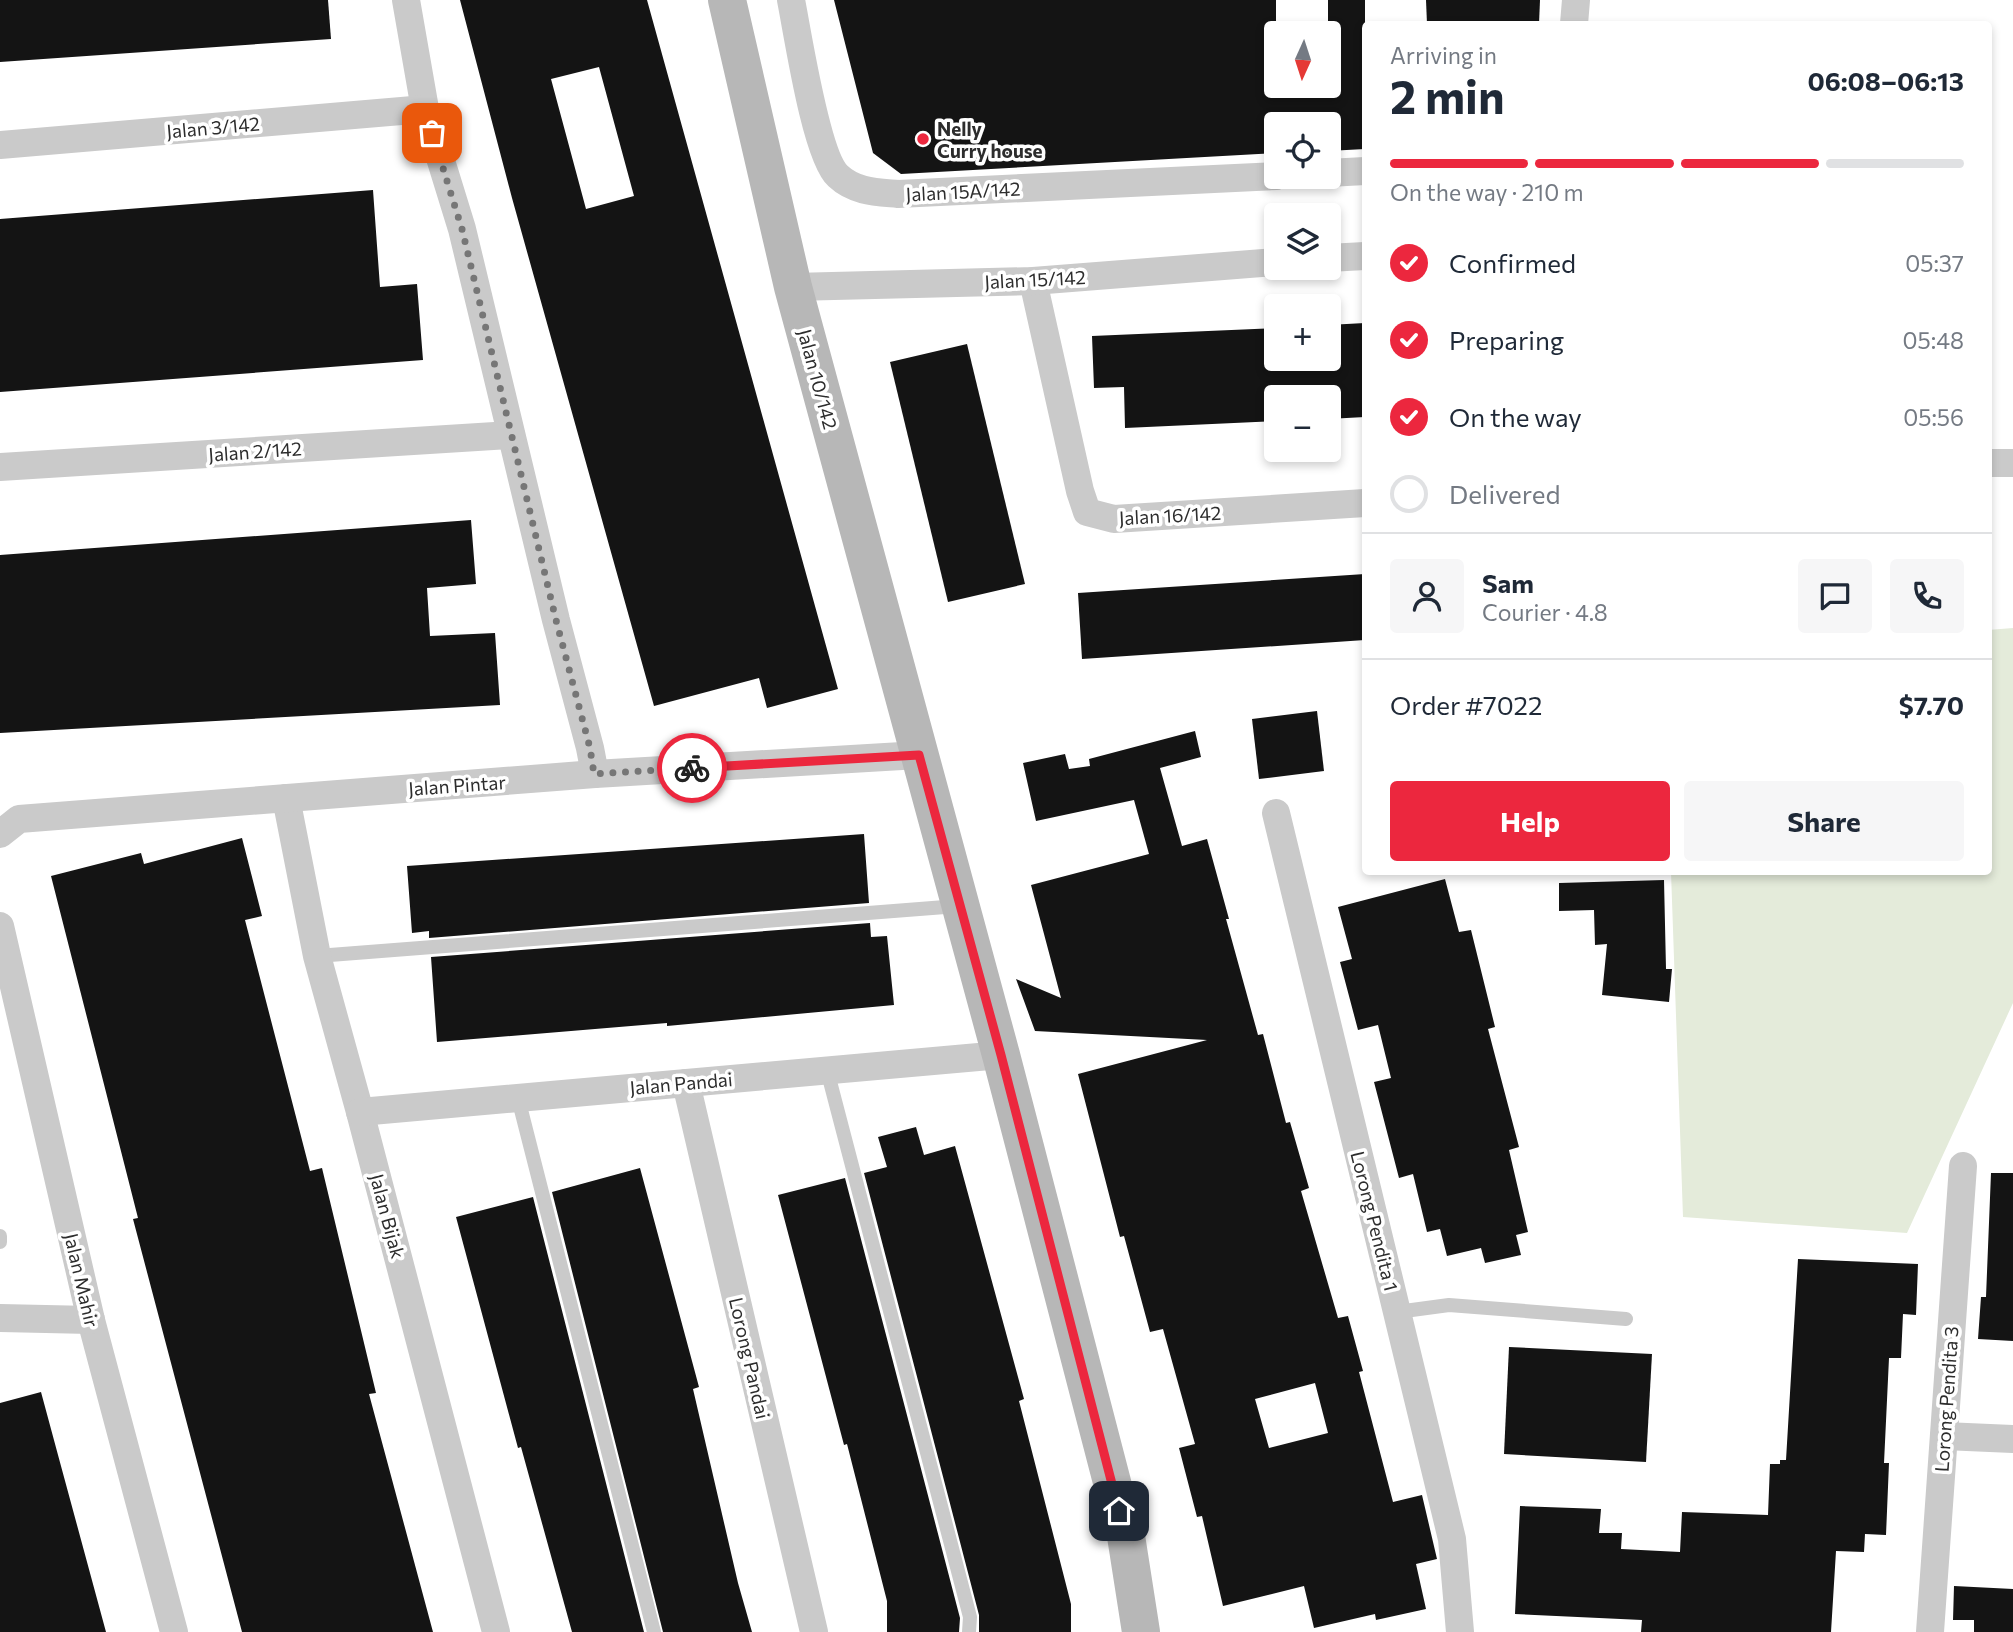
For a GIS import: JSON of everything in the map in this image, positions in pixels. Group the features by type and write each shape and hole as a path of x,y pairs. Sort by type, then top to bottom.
{"street":[{"path":"406,0 425,109 462,229 590,748 594,774"},
{"name":"Jalan 10/142","path":"727,0 793,288 878,593 1126,1536 1141,1632"},
{"name":"Jalan 15A/142","path":"791,0 821,148 837,175 862,191 898,194 1264,177"},
{"path":"1574,21 1576,0"},
{"name":"Jalan 3/142","path":"0,145 425,109"},
{"path":"1341,172 1362,171"},
{"path":"1341,257 1362,256"},
{"name":"Jalan 15/142","path":"793,288 1033,281 1264,263"},
{"name":"Jalan 16/142","path":"1033,281 1087,512 1114,519 1362,503"},
{"name":"Jalan 2/142","path":"0,467 511,435"},
{"path":"1992,463 2013,463"},
{"name":"Jalan Pintar","path":"0,834 19,819 594,774 919,755"},
{"name":"Jalan Bijak","path":"286,798 317,956 496,1632"},
{"name":"Lorong Pendita 1","path":"1276,813 1452,1539 1460,1632"},
{"name":"Jalan Mahir","path":"0,926 91,1320 174,1632"},
{"name":"Jalan Pandai","path":"360,1112 1001,1055"},
{"name":"Lorong Pandai","path":"686,1083 814,1632"},
{"name":"Lorong Pendita 3","path":"1930,1632 1963,1166"},
{"path":"0,1318 91,1320"},
{"path":"1944,1436 2013,1439"}],"lane":[{"path":"317,956 961,906"},
{"path":"827,1070 970,1617 969,1632"},
{"path":"518,1098 654,1632"},
{"path":"0,1236 0,1242"},
{"path":"1397,1312 1450,1305 1626,1319"}],"green space":[{"path":"2013,628 2013,1003 1907,1233 1683,1217 1671,875 1992,875 1992,630"}],"building":[{"path":"0,0 328,0 331,39 0,62"},
{"path":"460,0 647,0 838,689 767,708 759,678 654,706 512,198","holes":["599,67 634,196 586,209 551,79"]},
{"path":"834,0 1276,0 1276,21 1264,21 1264,98 1341,98 1341,21 1328,21 1328,0 1365,0 1365,21 1362,21 1362,149 1341,150 1341,112 1264,112 1264,154 901,174 873,153"},
{"path":"1426,0 1540,0 1539,21 1427,21"},
{"path":"373,190 380,287 417,284 423,360 0,392 0,219"},
{"path":"1362,323 1362,417 1341,418 1341,385 1264,385 1264,422 1125,428 1124,387 1094,388 1092,336 1264,329 1264,371 1341,371 1341,324"},
{"path":"967,344 1025,584 948,602 890,362"},
{"path":"471,520 476,584 427,588 430,636 495,633 500,705 0,733 0,555"},
{"path":"1362,574 1362,640 1082,659 1078,593"},
{"path":"1317,711 1324,771 1259,779 1252,719"},
{"path":"1195,731 1201,757 1160,768 1182,846 1207,839 1258,1035 1263,1034 1286,1123 1290,1122 1309,1188 1301,1191 1338,1318 1348,1316 1363,1371 1359,1372 1393,1502 1422,1495 1437,1559 1416,1564 1426,1609 1376,1620 1375,1614 1314,1628 1304,1586 1223,1606 1202,1516 1197,1517 1179,1448 1195,1444 1163,1329 1150,1332 1124,1236 1120,1237 1078,1074 1207,1040 1035,1031 1016,979 1061,998 1031,885 1149,854 1134,800 1036,821 1023,763 1065,754 1069,769 1090,766 1089,759","holes":["1315,1383 1328,1433 1269,1448 1255,1399"]},
{"path":"864,834 869,903 429,938 429,931 412,933 407,866"},
{"path":"242,838 262,916 245,920 310,1171 322,1168 376,1393 369,1394 433,1632 242,1632 133,1219 138,1218 51,876 141,853 144,864"},
{"path":"1445,879 1459,932 1471,930 1495,1027 1488,1029 1519,1147 1509,1150 1528,1232 1516,1235 1521,1255 1485,1263 1481,1248 1447,1256 1440,1229 1427,1232 1413,1174 1399,1178 1374,1082 1391,1078 1378,1025 1358,1030 1340,962 1352,959 1338,907"},
{"path":"1664,880 1666,969 1672,969 1669,1002 1602,995 1607,944 1595,945 1594,910 1559,911 1559,883"},
{"path":"870,923 871,937 887,936 894,1005 667,1026 667,1023 437,1042 431,957"},
{"path":"916,1127 924,1155 955,1146 1024,1399 1019,1401 1071,1604 1071,1632 979,1632 979,1615 864,1173 887,1167 878,1137"},
{"path":"640,1168 699,1387 693,1389 752,1632 663,1632 552,1192"},
{"path":"1991,1173 2013,1173 2013,1341 1978,1339 1981,1297 1986,1297"},
{"path":"845,1178 960,1618 959,1632 887,1632 887,1601 778,1195"},
{"path":"533,1197 644,1632 572,1632 521,1447 518,1448 456,1217"},
{"path":"1798,1259 1918,1264 1916,1315 1903,1314 1901,1358 1889,1358 1884,1463 1889,1463 1886,1535 1865,1534 1864,1552 1836,1551 1831,1632 1641,1632 1642,1620 1515,1614 1520,1506 1601,1509 1599,1533 1622,1533 1621,1549 1680,1552 1682,1512 1768,1515 1770,1464 1780,1464 1780,1460 1786,1460"},
{"path":"1509,1347 1652,1354 1646,1462 1504,1454"},
{"path":"41,1392 106,1632 0,1632 0,1403"},
{"path":"1954,1586 2013,1589 2013,1632 1974,1632 1974,1620 1953,1620"}],"way so far":[{"path":"432,133 462,229 556,620 590,748 594,774 692,768"}],"place":[{"name":"Nelly Curry house","path":"923,139"}],"route":[{"path":"692,768 919,755 1001,1055 1119,1511"}]}
